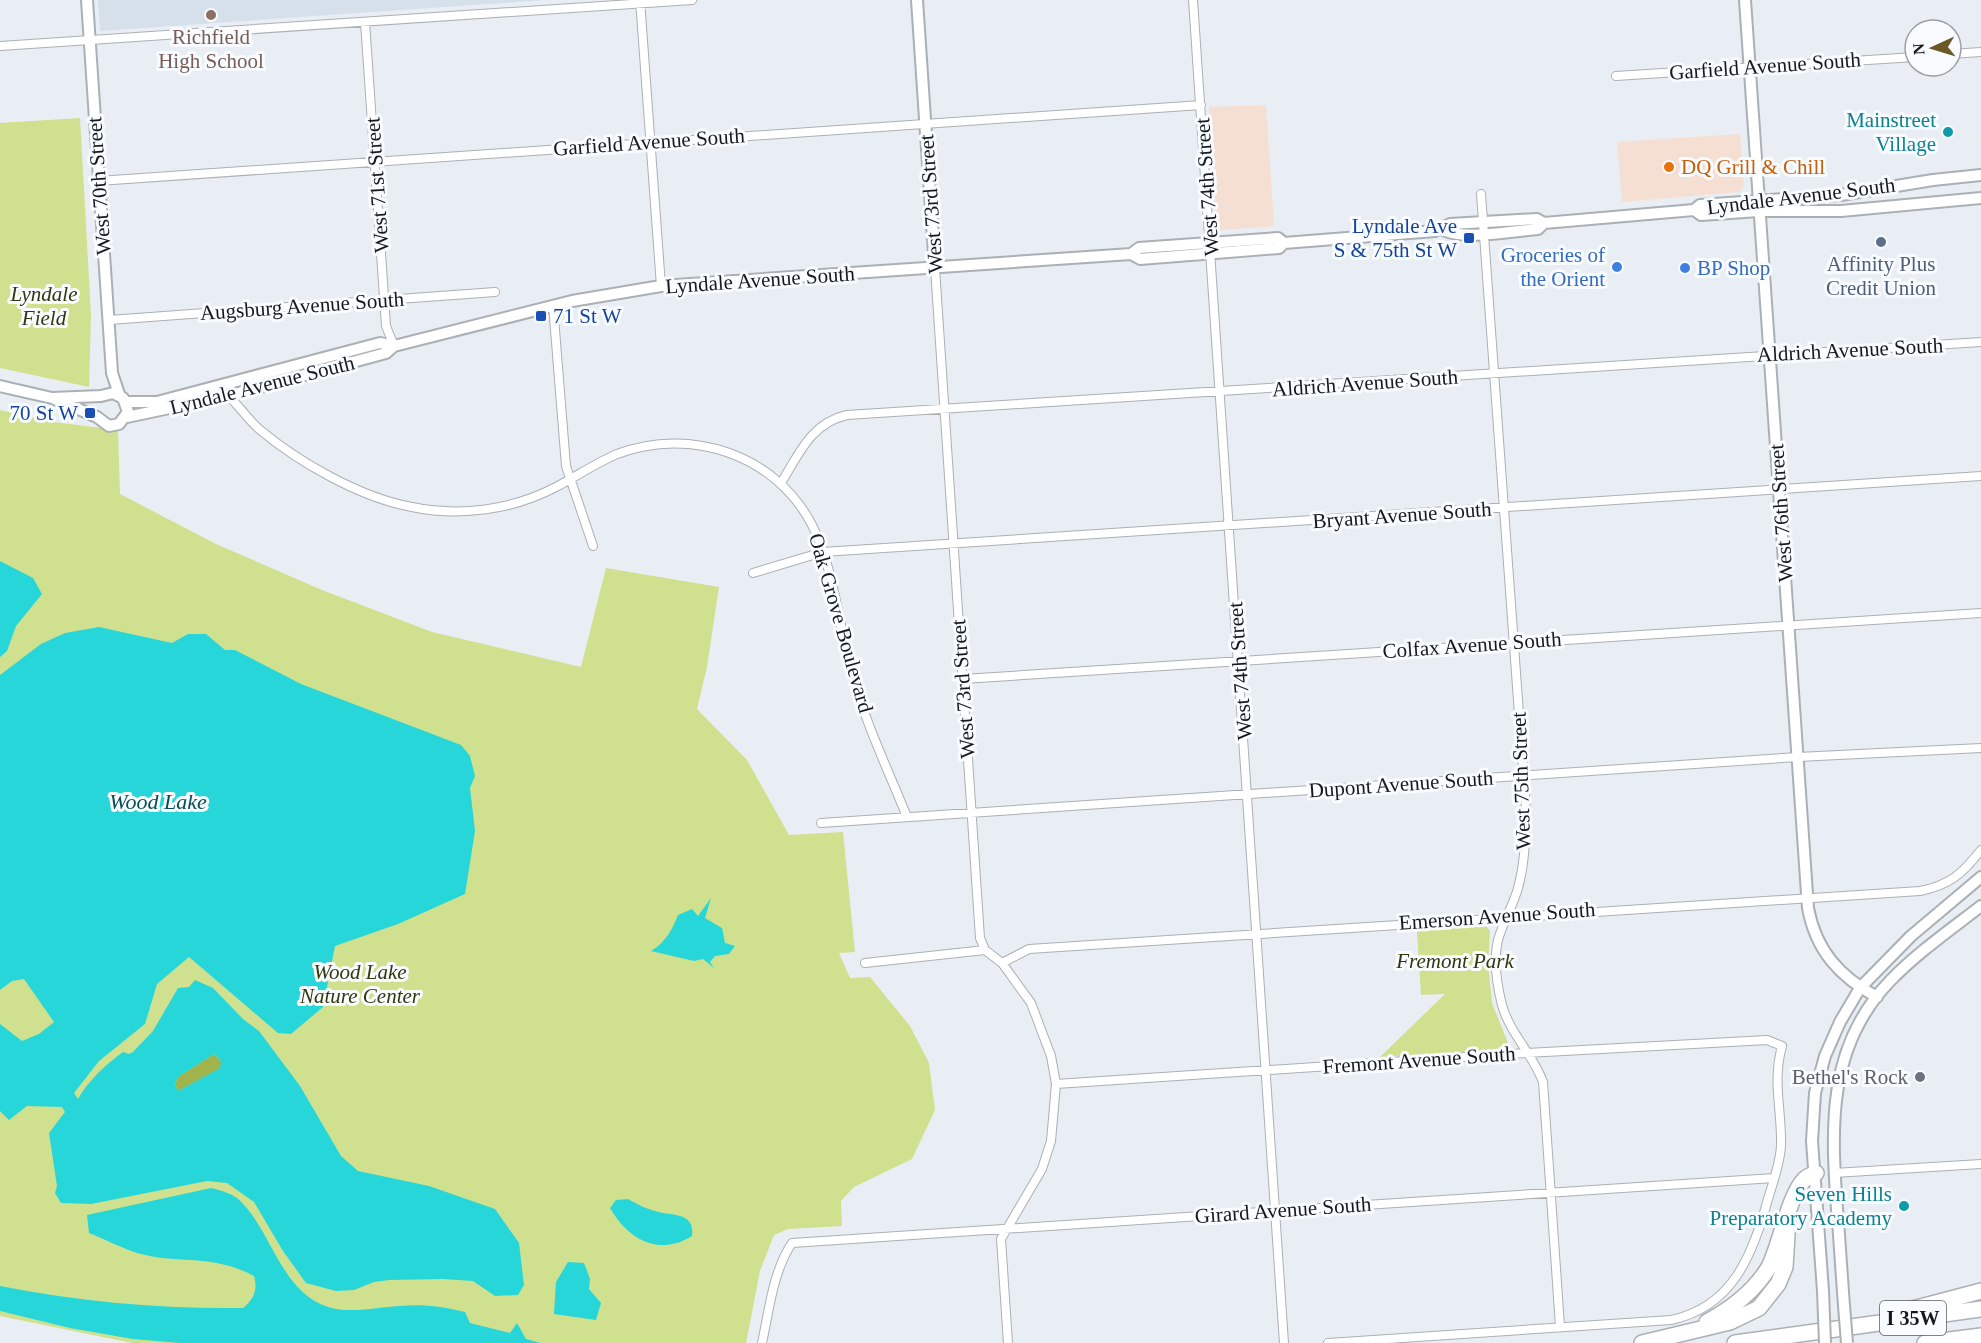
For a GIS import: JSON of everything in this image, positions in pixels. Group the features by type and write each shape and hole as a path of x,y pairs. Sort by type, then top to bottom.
{"highway":[{"path":"1642,1343 1746,1316 1759,1308 1771,1295 1785,1267 1788,1218 1803,1180 1816,1173"},
{"path":"1846,1335 1981,1291"},
{"name":"I 35W","path":"1735,1343 1846,1335 1981,1309"},
{"name":"I 35W","path":"1925,1343 1978,1337"}],"main road":[{"name":"West 70th Street","path":"87,0 112,373 123,398"},
{"name":"West 73rd Street","path":"917,0 935,268"},
{"name":"West 76th Street","path":"1745,0 1807,898 1813,930 1822,949 1841,973 1860,988 1877,997"},
{"name":"Lyndale Avenue South","path":"1131,254 1140,259 1279,248 1284,243 1442,229 1450,224 1483,221 1538,219 1544,223 1694,210 1701,215 1981,175"},
{"name":"Lyndale Avenue South","path":"1759,206 1841,211 1981,198"},
{"name":"Lyndale Avenue South","path":"1442,229 1450,234 1484,233 1538,229 1544,223"},
{"name":"Lyndale Avenue South","path":"52,398 103,395 157,402 380,343 394,346 553,305 661,286 1131,254 1139,248 1211,242 1278,238 1284,243"},
{"name":"Lyndale Avenue South","path":"0,386 52,398 97,417 109,426 119,424 126,417 231,395 386,353 394,346"},
{"name":"West 70th Street","path":"103,395 112,373"},
{"path":"97,417 96,405 103,395"},
{"path":"123,398 126,417"},
{"path":"1825,1343 1816,1173 1812,1141 1815,1093 1825,1056 1840,1022 1860,988 1911,936 1981,877"},
{"path":"1846,1335 1832,1146 1836,1089 1844,1061 1856,1033 1888,982 1924,950 1981,906"},
{"path":"1816,1173 1834,1173"}],"street":[{"path":"0,46 692,0"},
{"name":"West 74th Street","path":"1193,0 1284,1343"},
{"path":"640,2 661,286"},
{"name":"West 71st Street","path":"365,22 386,326 394,346"},
{"path":"1963,53 1981,52"},
{"name":"Garfield Avenue South","path":"1616,76 1903,58"},
{"name":"Garfield Avenue South","path":"98,181 375,160 1201,105"},
{"name":"West 75th Street","path":"1481,194 1526,837 1517,891 1498,942 1498,985 1511,1027 1538,1069 1545,1096 1560,1326"},
{"name":"West 73rd Street","path":"935,268 980,938 985,950"},
{"name":"Augsburg Avenue South","path":"109,320 495,292"},
{"path":"553,305 566,466 593,546"},
{"name":"Aldrich Avenue South","path":"781,483 814,430 824,423 848,415 1221,393 1770,354 1981,342"},
{"name":"Oak Grove Boulevard","path":"217,387 231,395 251,422 293,454 381,499 439,512 499,507 528,500 618,454 642,447 691,444 716,447 739,455 781,483 799,504 812,525 823,552 852,674 907,817"},
{"name":"Bryant Avenue South","path":"753,573 823,552 1981,476"},
{"name":"Colfax Avenue South","path":"963,679 1789,623 1981,613"},
{"name":"Dupont Avenue South","path":"821,823 1798,757 1981,748"},
{"name":"Emerson Avenue South","path":"1002,963 1029,949 1507,915 1807,898 1942,887 1964,870 1981,850"},
{"path":"865,963 985,950 1002,963 1031,1004 1043,1029 1056,1084 1051,1142 1030,1194 1001,1239 1008,1343"},
{"name":"Fremont Avenue South","path":"1056,1084 1527,1053 1767,1040 1782,1046 1776,1068 1781,1148 1774,1178"},
{"path":"1834,1173 1981,1164"},
{"path":"1328,1343 1671,1320 1691,1314 1719,1298 1733,1285 1755,1247 1774,1178"},
{"name":"Girard Avenue South","path":"762,1343 778,1272 784,1255 792,1243 1774,1178"}],"shaded area":[{"name":"Richfield High School","path":"98,0 546,0 100,31"},
{"path":"1266,105 1274,226 1221,230 1217,228 1209,107"},
{"path":"1740,134 1744,187 1739,192 1622,202 1617,142"}],"green space":[{"name":"Lyndale Field","path":"80,118 91,315 89,387 0,368 0,123"},
{"name":"Wood Lake Nature Center","path":"0,410 46,421 118,430 120,494 216,544 322,590 432,632 581,667 606,568 719,587 707,667 697,709 747,760 789,835 843,832 855,952 839,953 850,978 870,977 910,1026 929,1063 935,1110 912,1159 854,1187 841,1201 842,1226 788,1229 774,1235 760,1271 746,1343 132,1343 0,1316"},
{"name":"Fremont Park","path":"1486,926 1490,931 1488,964 1492,1003 1508,1043 1503,1050 1380,1057 1445,994 1421,995 1417,931"},
{"path":"214,1054 221,1061 221,1068 178,1091 175,1084 178,1077"}],"water":[{"path":"0,561 33,578 42,594 16,626 7,651 0,657"},
{"name":"Wood Lake","path":"99,627 172,643 188,634 206,634 225,650 235,650 301,684 461,745 470,756 475,776 470,788 475,831 465,894 398,924 335,946 323,1007 291,1034 278,1033 189,957 157,984 145,1024 99,1061 74,1093 78,1099 92,1079 110,1062 123,1052 129,1054 133,1052 153,1031 178,988 189,987 195,980 213,988 243,1019 259,1031 300,1086 341,1156 358,1171 429,1186 495,1209 519,1243 524,1285 518,1295 495,1296 473,1281 443,1279 389,1280 374,1282 354,1290 336,1291 306,1283 283,1251 254,1202 227,1183 207,1181 91,1204 61,1203 55,1193 57,1186 49,1133 65,1112 62,1107 27,1106 9,1120 0,1111 0,1024 22,1041 39,1034 54,1022 24,979 12,981 0,990 0,675 41,644 65,633","holes":["214,1054 221,1061 220,1068 178,1091 175,1084 178,1077"]},
{"path":"711,898 705,918 722,928 725,943 735,946 729,954 715,956 710,962 714,968 703,959 694,961 651,951 668,935 678,915 692,909 698,916"},
{"path":"211,1188 237,1198 249,1210 287,1274 298,1288 312,1299 328,1307 355,1310 433,1306 465,1312 470,1323 510,1333 517,1323 526,1339 540,1343 180,1343 133,1339 70,1328 0,1311 0,1286 121,1303 243,1308 254,1294 256,1286 254,1276 223,1264 137,1253 89,1233 87,1215"},
{"path":"628,1199 651,1210 687,1219 692,1229 692,1236 667,1245 645,1242 626,1228 610,1208 616,1200"},
{"path":"568,1262 584,1263 590,1279 589,1289 601,1303 596,1320 554,1314 556,1282"}],"place":[{"name":"Richfield High School","path":"211,15"},
{"name":"Mainstreet Village","path":"1948,132"},
{"name":"DQ Grill & Chill","path":"1669,167"},
{"name":"Lyndale Ave S & 75th St W","path":"1469,238"},
{"name":"Affinity Plus Credit Union","path":"1881,242"},
{"name":"Groceries of the Orient","path":"1617,267"},
{"name":"BP Shop","path":"1685,268"},
{"name":"71 St W","path":"541,316"},
{"name":"70 St W","path":"90,413"},
{"name":"Bethel's Rock","path":"1920,1077"},
{"name":"Seven Hills Preparatory Academy","path":"1904,1206"}]}
